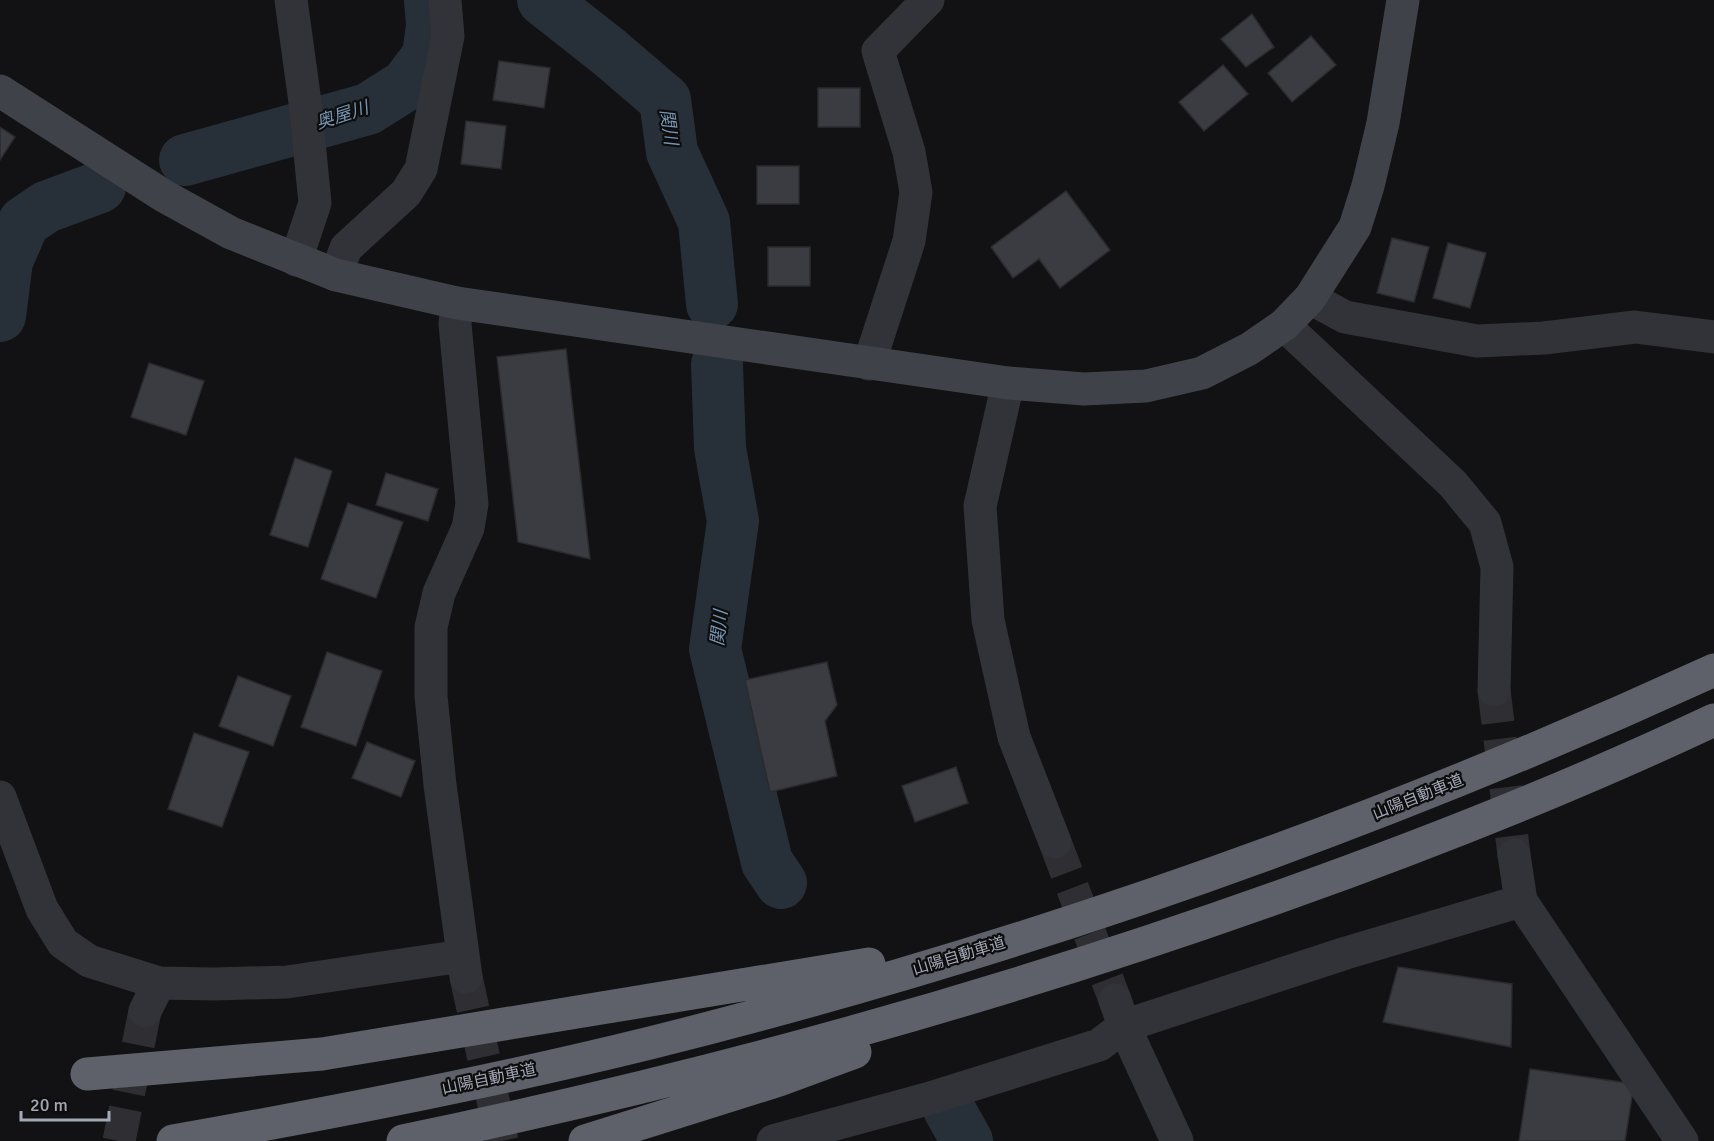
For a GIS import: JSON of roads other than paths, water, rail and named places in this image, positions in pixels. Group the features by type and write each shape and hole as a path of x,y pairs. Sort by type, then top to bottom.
{"highway":[{"name":"山陽自動車道","path":"173,1141 325,1114 650,1043 838,992 1024,936 1181,885 1337,829 1513,759 1714,670"},
{"path":"585,1141 779,1080 1353,871 1524,804 1714,720"},
{"path":"403,1141 509,1119 660,1083 852,1033 1035,979 1195,927"},
{"path":"87,1074 322,1054 734,987 1024,936"}],"street":[{"path":"291,0 315,203 296,260"},
{"path":"336,275 346,248 406,193 421,169 448,36 445,0"},
{"path":"869,364 909,241 916,192 909,152 878,51 928,0"},
{"path":"0,91 164,196 231,233 336,275 457,303 869,364 1008,383 1084,389 1146,386 1202,373 1249,349 1284,325 1310,298 1354,227 1368,186 1383,123 1403,0"},
{"path":"1310,298 1345,317 1477,341 1544,338 1635,327 1714,337"},
{"path":"0,797 42,909 63,943 89,961 152,997 214,984 287,982 464,966 440,785 431,696 431,627 439,593 468,528 472,504 455,324 457,303"},
{"path":"1284,325 1453,484 1485,523 1497,567 1494,690"},
{"path":"1008,383 980,506 988,620 1014,737 1055,842"},
{"path":"1514,855 1521,901 1682,1141"},
{"path":"773,1141 927,1099 1098,1045 1120,1013 1357,949 1521,901"},
{"path":"1120,1013 1177,1141"}],"waterway":[{"name":"奥屋川","path":"185,160 368,109 406,85 428,56 432,25 430,0"},
{"name":"関川","path":"543,0 665,100 672,152 704,222 712,304"},
{"name":"奥屋川","path":"0,316 7,261 24,222 46,207 100,187"},
{"name":"関川","path":"717,364 720,448 733,521 715,649 767,862 781,883"},
{"name":"関川","path":"949,1109 967,1141"}],"tunnel":[{"path":"1494,690 1514,855"},
{"path":"1055,842 1115,1000"},
{"path":"466,977 502,1141"},
{"path":"119,1141 145,1011"}]}
